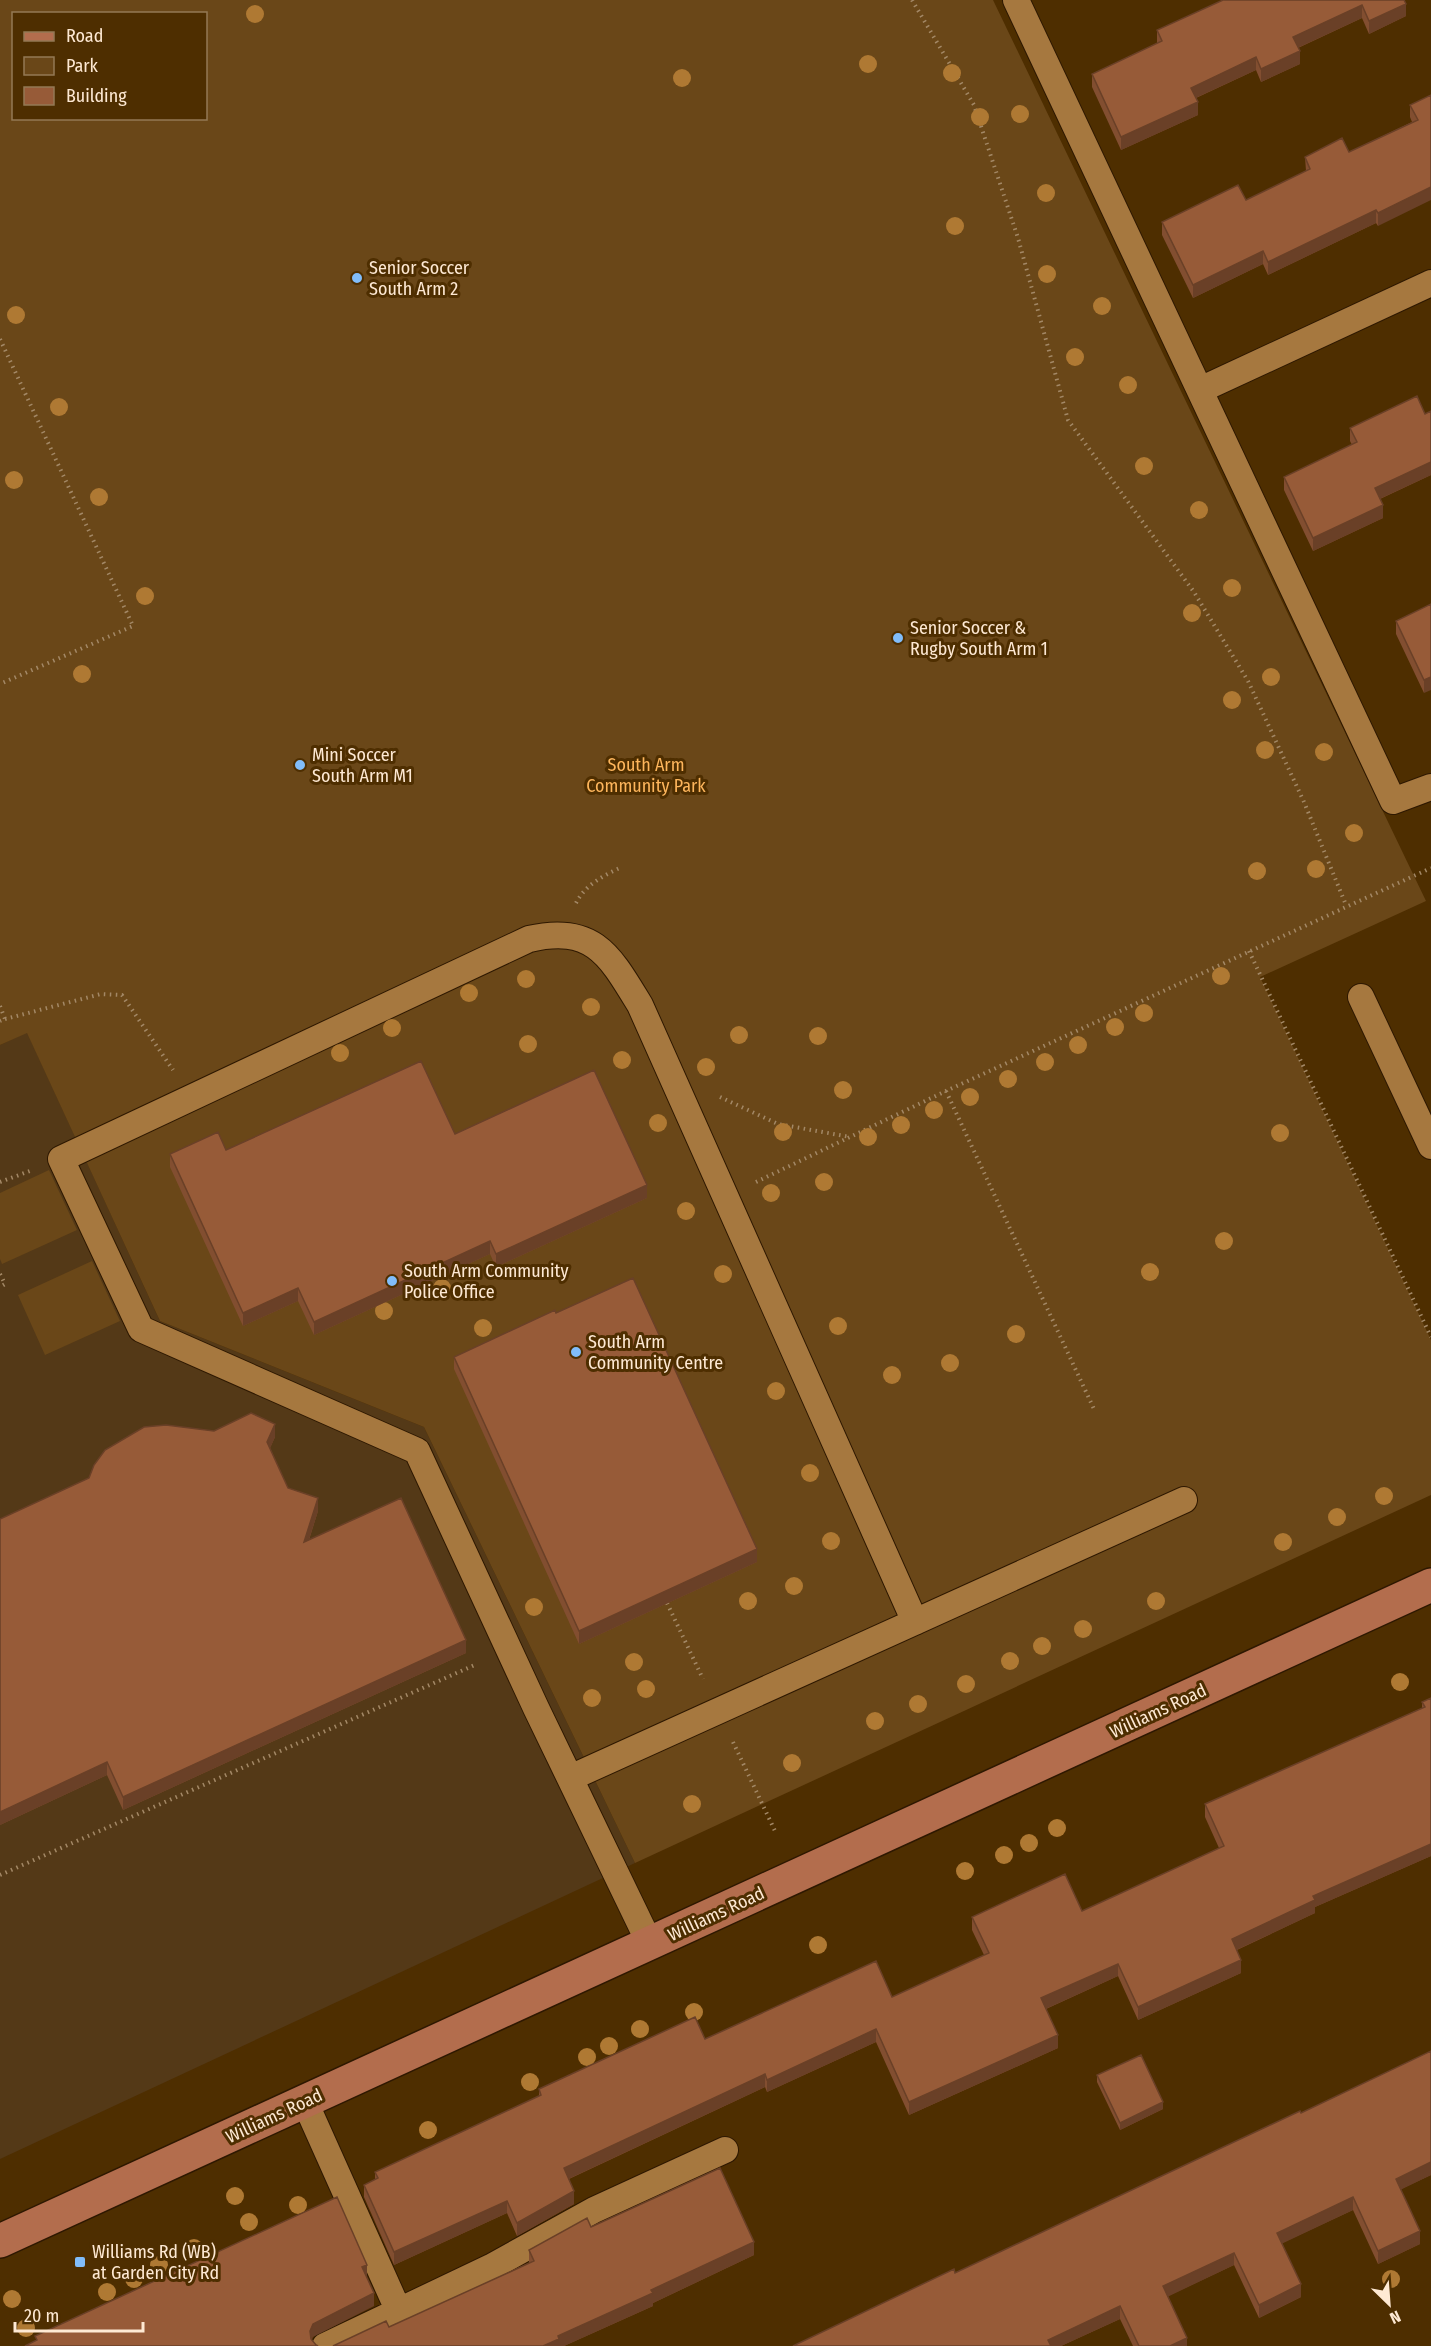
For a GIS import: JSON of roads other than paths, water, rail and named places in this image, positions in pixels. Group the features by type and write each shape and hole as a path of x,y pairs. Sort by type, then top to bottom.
{"street":[{"name":"Williams Road","path":"0,2241 1431,1585"}],"lane":[{"path":"1017,0 1393,801 1431,787"},
{"path":"1200,390 1431,283"},
{"path":"650,1944 509,1650 417,1451 141,1329 61,1159 529,939 548,935 572,936 596,946 610,958 640,1005 915,1622"},
{"path":"1360,997 1431,1146"},
{"path":"570,1778 1184,1500"},
{"path":"305,2102 399,2312"},
{"path":"325,2346 491,2267 594,2210 725,2150"}],"place":[{"name":"Senior Soccer South Arm 2","path":"357,278"},
{"name":"Senior Soccer & Rugby South Arm 1","path":"898,638"},
{"name":"Mini Soccer South Arm M1","path":"300,765"},
{"name":"South Arm Community Police Office","path":"392,1281"},
{"name":"South Arm Community Centre","path":"576,1352"},
{"name":"Williams Rd (WB) at Garden City Rd","path":"80,2262"}],"park label":[{"name":"South Arm Community Park","path":"646,775"}]}
